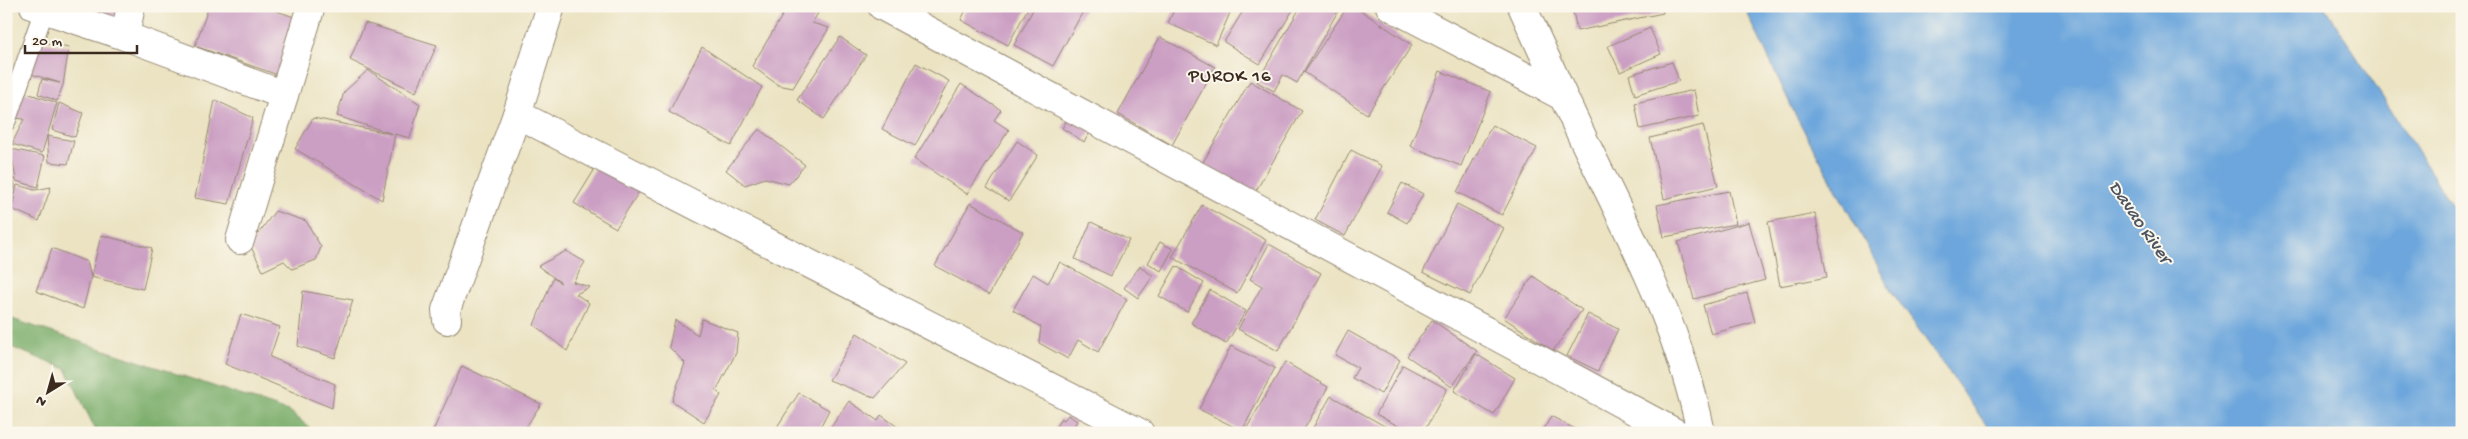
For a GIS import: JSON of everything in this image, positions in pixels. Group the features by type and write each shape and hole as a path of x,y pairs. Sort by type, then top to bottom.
{"street":[{"path":"125,36 131,6"},
{"path":"240,240 311,6"},
{"path":"448,320 446,310 517,114 551,6"},
{"path":"882,6 1676,433"},
{"path":"1390,6 1562,96"},
{"path":"1522,6 1562,96 1652,278 1693,390 1701,433"},
{"path":"39,8 125,36 284,95"},
{"path":"517,114 1140,433"}],"lane":[{"path":"6,120 39,8"}],"green space":[{"path":"6,317 291,412 315,433 97,433 66,369 6,345"}],"water":[{"name":"Davao River","path":"1744,6 2324,6 2462,221 2462,433 1992,433 1892,292 1794,112"}],"building":[{"path":"70,6 120,6 116,22"},
{"path":"209,6 262,6 297,18 278,75 195,46"},
{"path":"788,6 810,6 820,10 812,23 829,28 793,88 778,85 752,66"},
{"path":"968,6 1029,6 1008,45 961,20"},
{"path":"1035,6 1086,6 1053,66 1014,45"},
{"path":"1176,6 1233,6 1216,45 1168,23"},
{"path":"1246,6 1286,6 1293,10 1260,64 1224,42"},
{"path":"1301,6 1341,6 1297,83 1283,75 1274,91 1257,82"},
{"path":"1348,6 1354,6 1412,45 1367,114 1304,72"},
{"path":"1572,6 1661,6 1663,13 1577,31"},
{"path":"365,23 437,45 416,92 350,60"},
{"path":"1650,28 1661,54 1620,72 1608,46"},
{"path":"840,37 866,55 824,119 797,100"},
{"path":"1160,37 1215,67 1172,145 1118,114"},
{"path":"38,42 69,47 63,85 57,101 38,94 42,79 60,83 31,74"},
{"path":"702,47 762,87 731,146 669,112"},
{"path":"1672,62 1679,81 1635,95 1629,75"},
{"path":"916,63 949,81 915,146 882,129"},
{"path":"368,70 420,104 410,138 395,134 382,200 295,149 313,118 393,134 337,116 344,92"},
{"path":"1440,71 1491,92 1461,166 1410,146"},
{"path":"1250,81 1302,111 1254,194 1202,164"},
{"path":"961,84 1001,110 994,120 1009,130 967,194 914,159"},
{"path":"1694,90 1699,116 1640,129 1635,103"},
{"path":"21,91 57,103 42,153 12,144 24,119 15,118"},
{"path":"215,100 253,118 229,204 195,198"},
{"path":"59,103 83,113 75,137 52,130"},
{"path":"1069,117 1091,131 1084,142 1062,128"},
{"path":"1492,125 1537,148 1502,215 1457,192"},
{"path":"1703,125 1718,186 1664,199 1650,138"},
{"path":"759,129 805,165 789,184 765,178 745,185 726,170"},
{"path":"47,136 74,141 68,164 49,162"},
{"path":"1017,141 1038,155 1009,201 987,188"},
{"path":"11,149 45,156 38,187 16,181"},
{"path":"1351,150 1382,166 1345,236 1315,220"},
{"path":"6,164 9,165 15,185 11,204 6,215"},
{"path":"598,164 640,190 616,228 574,203"},
{"path":"1402,183 1423,194 1407,223 1387,212"},
{"path":"17,185 35,190 51,187 39,221 12,209"},
{"path":"1729,191 1736,224 1664,237 1657,205"},
{"path":"970,203 1023,232 989,295 935,266"},
{"path":"1457,204 1504,228 1470,295 1423,272"},
{"path":"1202,205 1266,240 1237,293 1172,257"},
{"path":"275,211 306,221 321,247 316,260 292,269 284,261 263,271 250,245"},
{"path":"1815,213 1827,277 1780,286 1768,222"},
{"path":"1091,222 1129,240 1111,276 1075,259"},
{"path":"1749,222 1765,280 1694,299 1678,242"},
{"path":"101,235 152,248 143,289 91,277"},
{"path":"1160,242 1173,249 1161,271 1148,263"},
{"path":"1269,244 1321,273 1278,351 1238,329 1262,286 1250,279"},
{"path":"52,248 87,262 91,277 83,309 36,291"},
{"path":"566,251 585,262 573,282 590,287 576,294 589,303 567,351 534,325 553,278 561,283 538,266"},
{"path":"1060,262 1127,299 1098,352 1078,340 1068,359 1039,343 1041,327 1013,310 1033,274 1048,283"},
{"path":"1140,266 1153,276 1138,298 1124,288"},
{"path":"1176,266 1204,283 1187,312 1159,296"},
{"path":"1533,276 1582,310 1553,351 1504,318"},
{"path":"1210,290 1246,311 1226,344 1191,323"},
{"path":"303,291 353,300 335,358 298,346"},
{"path":"1747,293 1755,322 1711,334 1703,305"},
{"path":"241,314 280,327 270,357 335,384 332,408 225,364"},
{"path":"1588,314 1618,329 1598,371 1567,356"},
{"path":"702,319 738,333 736,353 716,391 721,395 704,422 672,401 685,363 669,347 675,320 698,335"},
{"path":"1432,320 1477,351 1452,387 1407,356"},
{"path":"1348,331 1400,360 1381,394 1352,378 1358,368 1335,355"},
{"path":"857,333 905,364 875,398 829,380"},
{"path":"1231,346 1275,368 1242,431 1199,409"},
{"path":"1476,354 1515,378 1494,415 1454,391"},
{"path":"1285,362 1328,387 1302,433 1244,433"},
{"path":"1403,365 1447,389 1423,433 1411,433 1376,414"},
{"path":"462,366 541,404 522,433 432,433"},
{"path":"799,393 829,410 817,433 773,433"},
{"path":"1331,396 1397,433 1310,433"},
{"path":"849,401 878,421 881,415 906,433 827,433"},
{"path":"1068,415 1077,421 1070,433 1052,433 1061,418 1064,420"},
{"path":"1551,416 1582,433 1542,433"}],"district":[{"name":"PUROK 16","path":"1230,77"}]}
